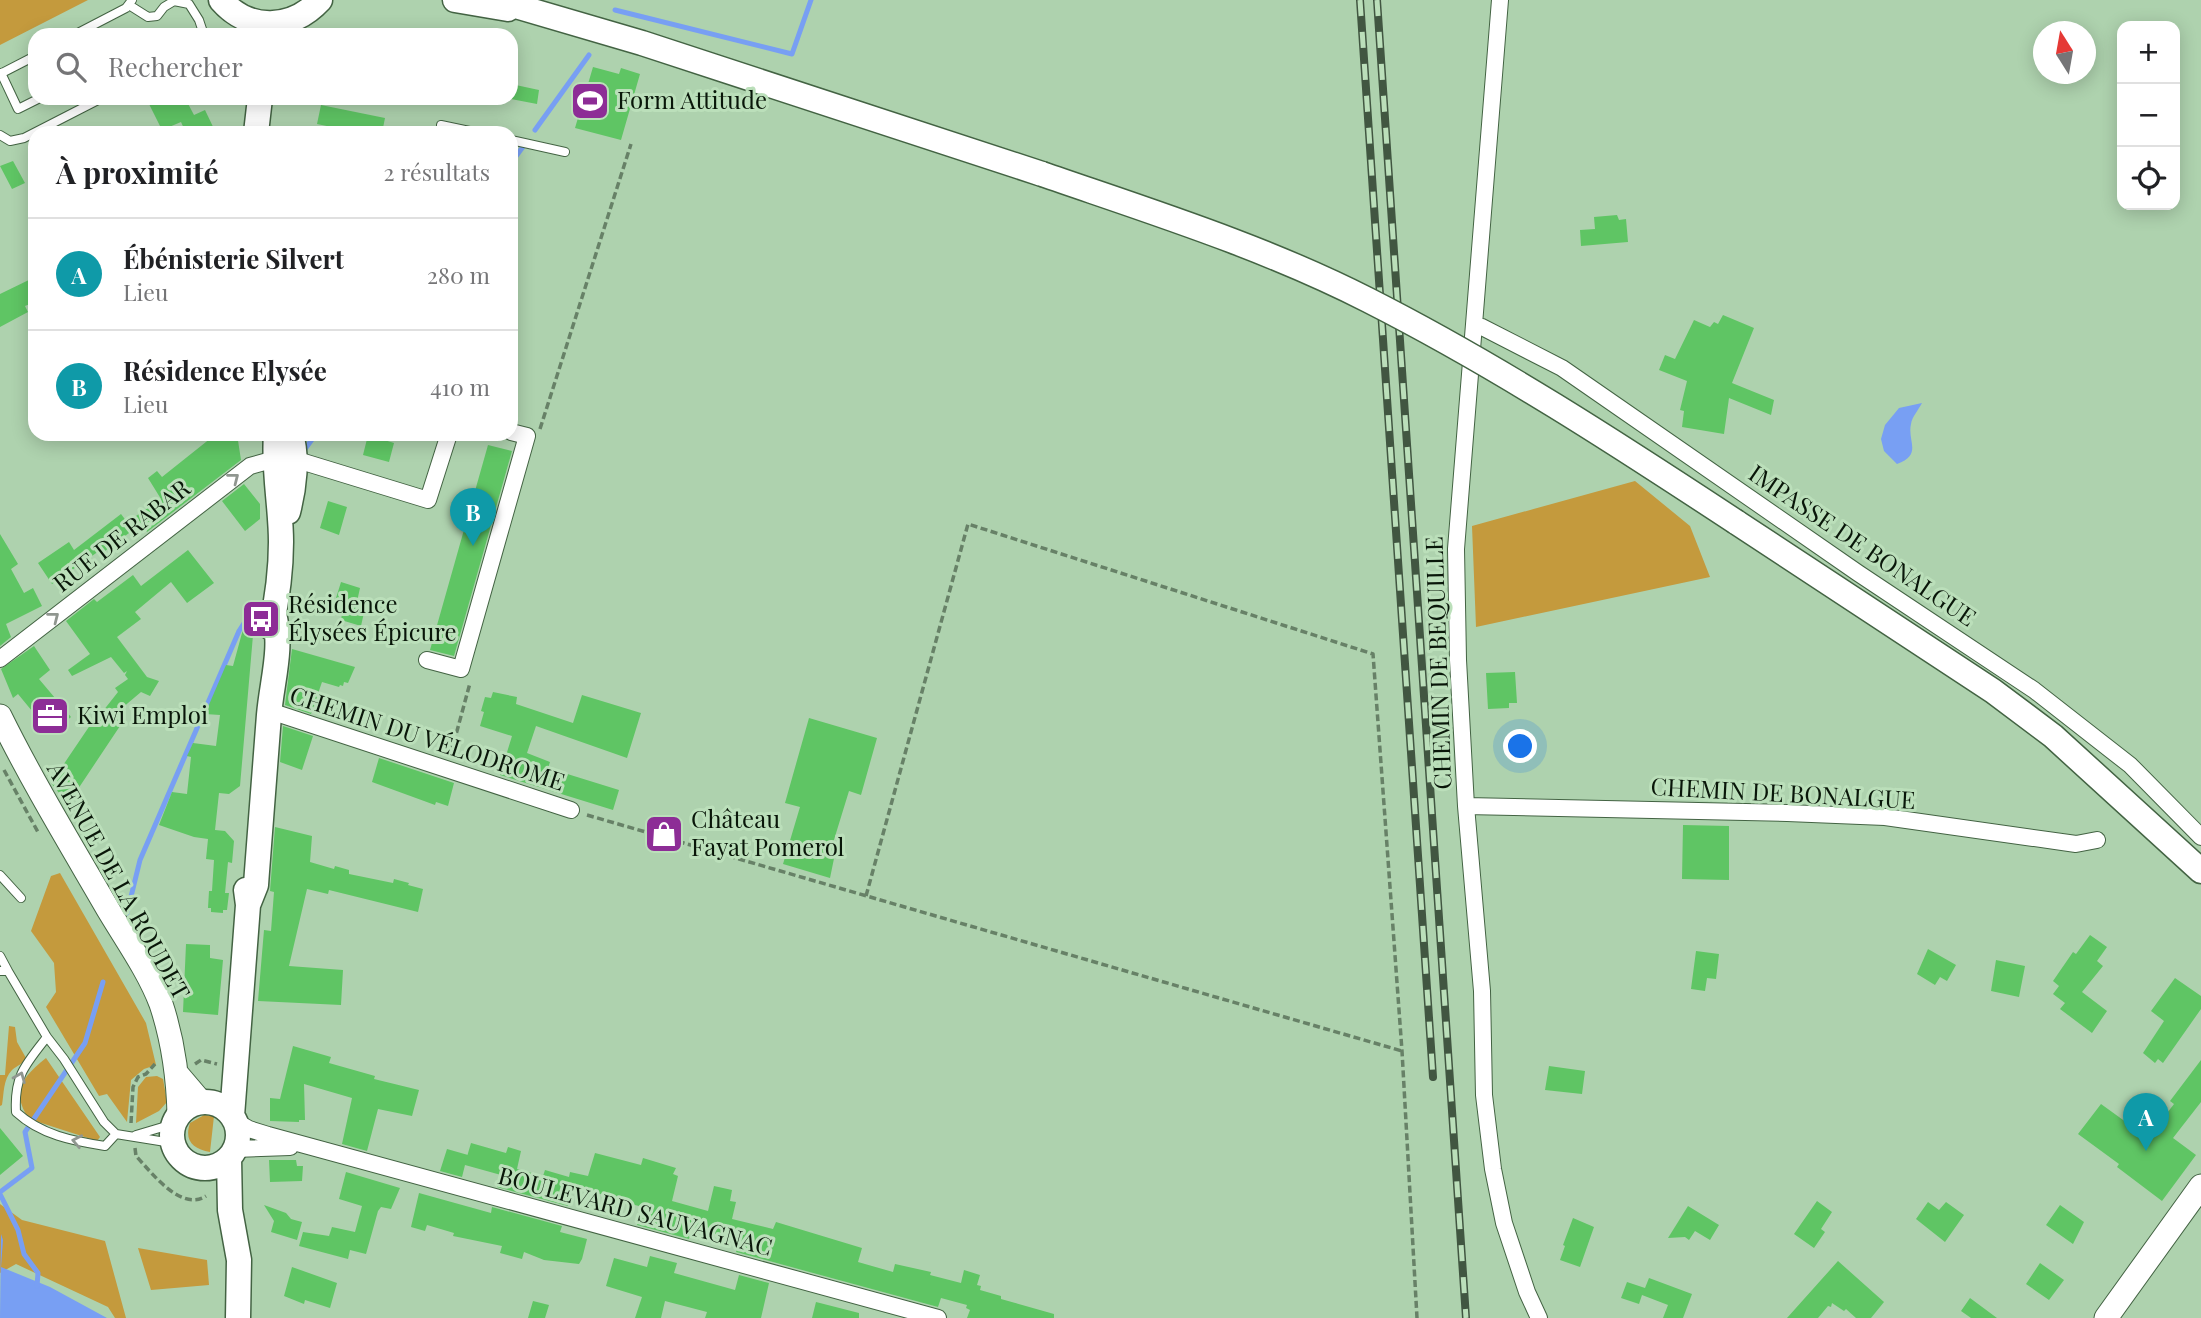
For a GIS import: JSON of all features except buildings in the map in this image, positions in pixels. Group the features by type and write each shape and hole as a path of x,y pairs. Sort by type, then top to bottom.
{"main road":[{"path":"221,0 237,28"},
{"path":"242,28 263,23 283,28 320,0"},
{"path":"455,0 547,16"},
{"path":"495,0 642,43 1042,174 1249,248 1366,299 1492,368 1629,451 1993,691 2053,736 2201,871"},
{"path":"257,126 260,105"},
{"path":"262,105 266,126"},
{"path":"200,1168 221,1164 232,1153 238,1140 220,1111 240,1011 248,905 256,885 270,711 277,665 279,633 274,614 281,540 292,494 284,452"},
{"path":"220,1111 192,1104 175,1127 182,1160 200,1168 215,1192 237,1313"},
{"path":"232,1153 230,1210 239,1260 237,1313"}],"street":[{"name":"CHEMIN DE BEQUILLE","path":"1500,0 1456,549 1458,660 1466,806 1482,991 1484,1095 1493,1169 1504,1223 1527,1292 1539,1318"},
{"name":"IMPASSE DE BONALGUE","path":"1474,326 1482,327 1562,368 1858,573 2034,690 2130,765 2201,837"},
{"path":"428,660 461,669 527,436 518,434"},
{"path":"284,452 428,500 447,441"},
{"name":"RUE DE RABAR","path":"0,659 250,466 284,452"},
{"name":"CHEMIN DU VÉLODROME","path":"270,711 571,810"},
{"name":"AVENUE DE LA ROUDET","path":"0,716 25,767 160,1002 168,1026 175,1072 175,1127"},
{"name":"CHEMIN DE BONALGUE","path":"1466,806 1885,817 2076,844 2097,840"},
{"name":"AVENUE DE LA ROUDET","path":"175,1072 220,1111"},
{"name":"BOULEVARD SAUVAGNAC","path":"220,1111 249,1129 937,1318"},
{"name":"BOULEVARD SAUVAGNAC","path":"232,1153 267,1147 320,1148"},
{"path":"2106,1318 2201,1186"}],"lane":[{"path":"87,28 126,8 130,2 148,17 157,16 164,7 174,1 189,4 202,28"},
{"path":"28,60 1,74 18,109 28,104"},
{"path":"47,126 88,105"},
{"path":"441,125 446,126"},
{"path":"0,135 10,141 28,136"},
{"path":"518,142 565,152"},
{"path":"0,875 22,898"},
{"path":"0,956 4,971 104,1122 116,1133 132,1136 175,1127"},
{"path":"47,1037 23,1068 15,1091 16,1112 25,1121 70,1141 106,1146 116,1133"},
{"path":"132,1136 175,1127"}],"path":[{"path":"866,895 968,524 1373,654 1402,1051 1417,1318"},
{"path":"571,810 1402,1051"},
{"path":"206,1196 195,1200 180,1198 136,1156 132,1136 133,1087 138,1077 146,1074 175,1072 201,1060 219,1064"},
{"path":"146,1074 156,1063"}],"shaded area":[{"path":"0,0 88,0 33,28 28,28 28,31 0,45"},
{"path":"1635,481 1690,526 1710,577 1476,627 1472,526"},
{"path":"60,873 146,1023 156,1065 144,1069 131,1080 127,1122 107,1094 99,1096 46,1007 56,992 54,963 31,931 51,876"},
{"path":"9,1026 15,1027 17,1042 26,1058 9,1074 0,1106 0,1075 5,1075"},
{"path":"46,1058 100,1137 97,1141 29,1119 20,1100 20,1092 31,1071"},
{"path":"157,1076 163,1079 167,1102 159,1111 136,1123 138,1087 146,1077"},
{"path":"204,1115 214,1116 210,1152 191,1143 188,1135 190,1123"},
{"path":"0,1204 22,1220 105,1241 126,1318 115,1318 108,1307 16,1264 0,1273"},
{"path":"138,1248 207,1260 209,1285 151,1290"}],"water":[{"path":"1922,403 1911,424 1912,452 1897,464 1884,451 1881,439 1885,425 1899,408"},
{"path":"1,1234 1,1267 50,1287 107,1318 0,1318"}],"waterway":[{"path":"615,10 792,54 811,0"},
{"path":"535,130 589,55"},
{"path":"518,154 525,144"},
{"path":"305,449 311,441"},
{"path":"127,913 140,860 239,631 248,617"},
{"path":"0,1192 32,1168 25,1132 85,1043 103,982"},
{"path":"0,1194 18,1230 24,1254 38,1273 37,1286"}],"railway":[{"path":"1360,0 1433,1077"},
{"path":"1377,0 1466,1318"}],"place":[{"name":"Form Attitude","path":"590,101"},
{"name":"Résidence Elysée","path":"473,546"},
{"name":"Résidence Élysées Épicure","path":"261,619"},
{"name":"Kiwi Emploi","path":"50,716"},
{"name":"Château Fayat Pomerol","path":"664,834"},
{"name":"Ébénisterie Silvert","path":"2146,1151"}]}
